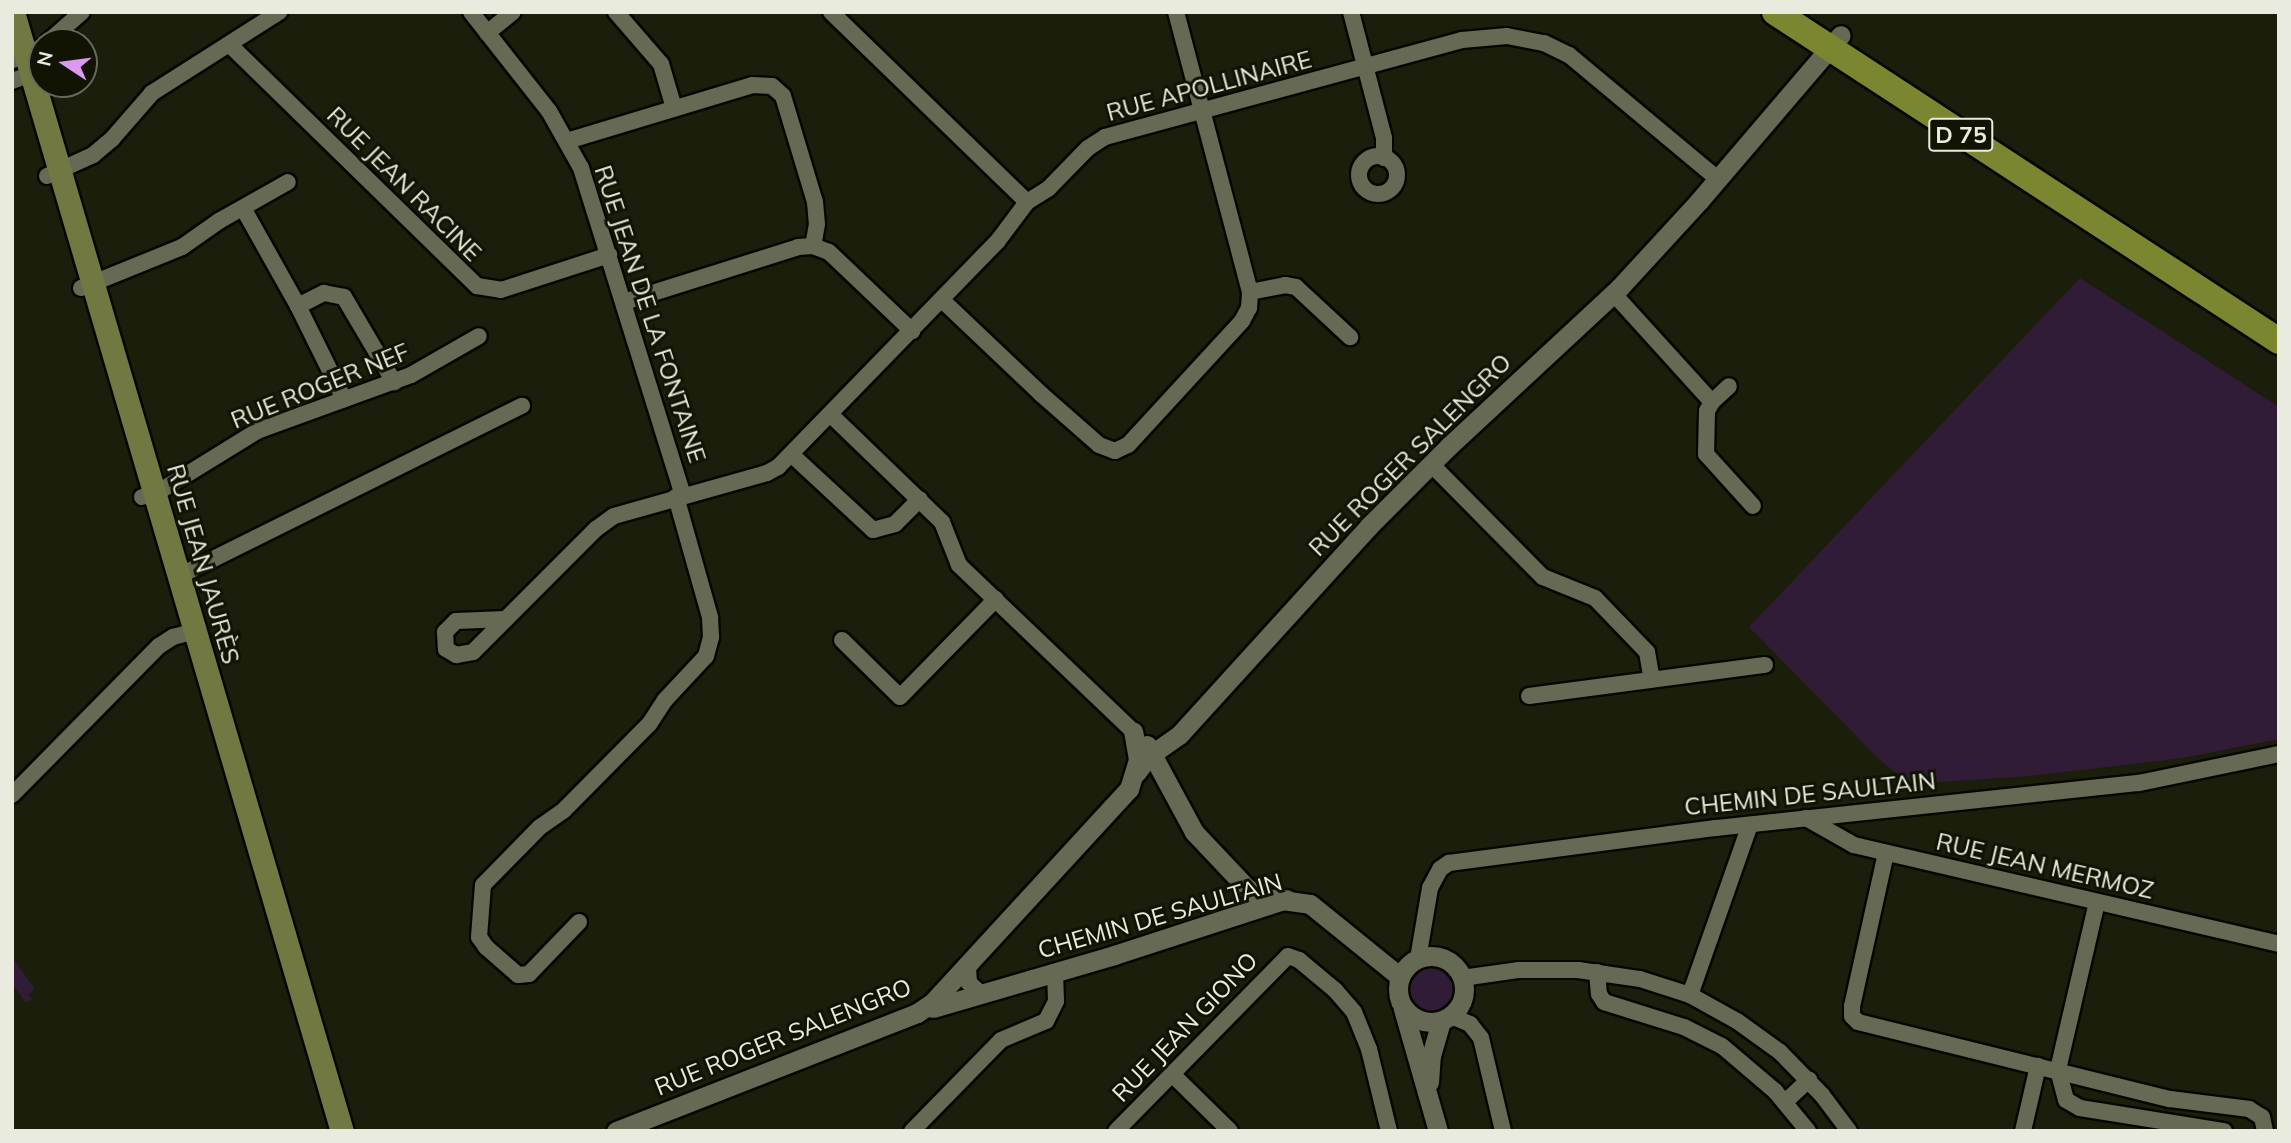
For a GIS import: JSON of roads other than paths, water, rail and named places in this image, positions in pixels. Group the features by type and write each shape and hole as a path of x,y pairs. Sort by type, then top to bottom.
{"main road":[{"name":"RUE JEAN JAURÈS","path":"13,12 22,65 148,495 342,1131"},
{"name":"D 75","path":"1775,12 1835,42 2092,222 2148,255 2279,341"},
{"name":"D 75","path":"1805,12 1835,42"},
{"name":"RUE JEAN JAURÈS","path":"148,495 179,576 189,633 328,1131"}],"street":[{"path":"64,28 82,12"},
{"path":"54,174 86,160 107,145 152,93 231,46 279,12"},
{"name":"RUE JEAN DE LA FONTAINE","path":"471,12 549,111 567,141 589,188 680,496 710,617 711,636 706,656 665,700 650,723 564,810 540,827 483,885 480,937 486,947 518,975 529,974 579,922"},
{"path":"487,33 513,12"},
{"path":"616,12 662,64 674,108"},
{"path":"831,12 1027,202"},
{"path":"942,300 1099,445 1115,452 1128,445 1242,321 1249,308 1250,292 1175,12"},
{"path":"1351,12 1384,138 1384,158"},
{"name":"RUE APOLLINAIRE","path":"506,619 608,519 767,473 791,454 1009,229 1027,202 1048,189 1099,140 1202,110 1489,36 1516,36 1544,43 1569,55 1718,178"},
{"name":"RUE ROGER SALENGRO","path":"616,1131 917,1013 937,999 968,968 1133,781 1153,753 1180,735 1361,536 1431,464 1613,293 1718,178 1835,42"},
{"name":"RUE JEAN RACINE","path":"231,46 477,286 501,290 609,255"},
{"path":"567,141 758,83 767,84 781,92 815,202 817,224 813,246"},
{"path":"87,286 182,247 288,182"},
{"path":"243,208 298,306 344,399"},
{"path":"624,302 798,247 813,246 829,252 912,331"},
{"path":"1250,292 1285,285 1296,287 1350,337"},
{"path":"298,306 324,293 344,297 394,382"},
{"path":"1613,293 1712,402"},
{"name":"RUE ROGER NEF","path":"148,495 257,431 394,382 479,336"},
{"path":"1729,386 1712,402 1707,411 1707,457 1753,506"},
{"path":"179,576 522,406"},
{"path":"830,414 946,527 960,565 1153,753 1194,832 1247,888 1261,897 1286,900"},
{"path":"791,454 873,530 895,524 920,499"},
{"path":"1431,464 1543,577 1595,598 1647,652 1652,680"},
{"path":"842,640 900,697 996,599"},
{"path":"12,794 159,646 189,633"},
{"path":"1529,696 1765,665"},
{"path":"1133,731 1138,750 1133,781 1141,786 1158,787 1175,799"},
{"name":"CHEMIN DE SAULTAIN","path":"1418,958 1430,888 1440,869 1449,863 1807,818 2139,783 2279,754"},
{"name":"RUE JEAN MERMOZ","path":"1807,818 1841,841 2279,944"},
{"path":"1690,995 1750,825"},
{"path":"1886,853 1852,1006 1854,1019 1863,1024 2170,1099 2249,1109 2262,1116 2265,1131"},
{"path":"1238,914 1248,903 1247,888"},
{"name":"CHEMIN DE SAULTAIN","path":"917,1013 1055,973 1238,914 1261,910 1286,900 1304,901 1317,908 1379,963 1400,977"},
{"path":"2097,902 2058,1070 2065,1096 2075,1106 2224,1131"},
{"name":"RUE JEAN GIONO","path":"1116,1131 1288,956 1299,960 1335,990 1354,1012 1369,1049 1389,1131"},
{"path":"1429,1094 1431,1056 1446,1018 1463,999 1462,978 1446,960 1434,956 1418,958 1406,967 1400,977 1398,997 1438,1131"},
{"path":"968,968 969,983 980,993"},
{"path":"1462,978 1519,970 1597,972 1640,979 1690,995 1737,1021 1780,1052 1810,1080 1849,1131"},
{"path":"1597,972 1598,994 1604,1002 1704,1036 1731,1054 1785,1102 1808,1131"},
{"path":"912,1131 1001,1040 1046,1021 1056,1001 1055,973"},
{"path":"1403,1007 1420,1021 1446,1018 1470,1024 1481,1038 1503,1131"},
{"path":"2023,1131 2038,1066"},
{"path":"1172,1074 1230,1131"},
{"path":"1785,1102 1810,1080"}]}
